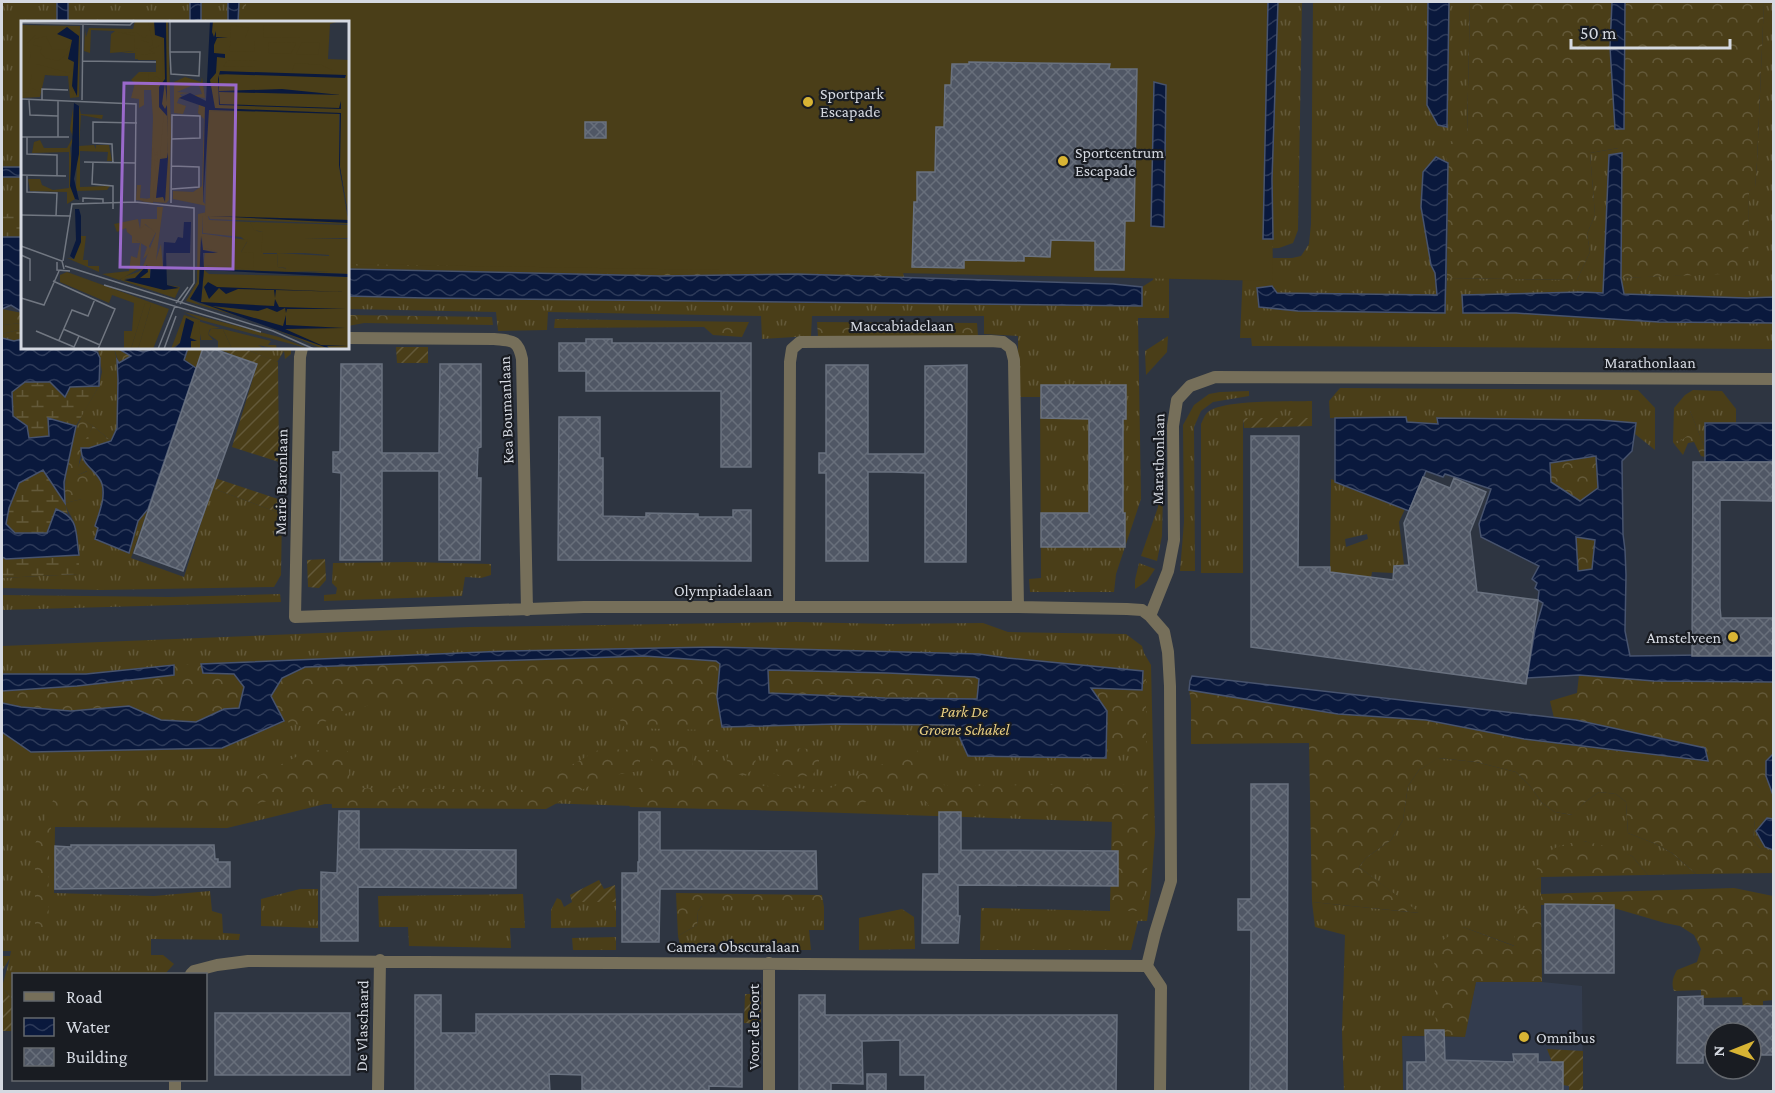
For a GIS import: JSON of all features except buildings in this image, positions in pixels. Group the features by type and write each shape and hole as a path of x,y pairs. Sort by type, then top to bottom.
{"street":[{"name":"Kea Boumanlaan","path":"350,338 494,339 513,341 520,347 527,610"},
{"name":"Maccabiadelaan","path":"789,607 792,349 800,342 991,341 1003,342 1011,348 1014,360 1017,607"},
{"name":"Marie Baronlaan","path":"295,617 302,350"},
{"name":"Marathonlaan","path":"1150,616 1172,559 1174,540 1173,426 1177,400 1190,386 1215,377 1773,380"},
{"name":"Olympiadelaan","path":"295,617 584,607 1017,607 1142,610 1150,616"},
{"path":"1150,616 1164,632 1170,686 1171,881 1147,966 1161,987 1160,1092"},
{"name":"Camera Obscuralaan","path":"192,973 217,965 248,961 380,960 1147,966"},
{"name":"De Vlaschaard","path":"378,1092 380,960"},
{"name":"Voor de Poort","path":"769,963 769,1092"}],"shaded area":[{"name":"Omnibus","path":"1476,982 1542,982 1582,986 1583,1091 1403,1091 1402,1036 1464,1037"}],"green space":[{"path":"2,2 245,2 245,21 21,21 21,265 2,265"},
{"path":"239,2 255,2 255,21 238,21"},
{"name":"Sportpark Escapade","path":"246,2 1270,2 1273,281 350,264 350,21 246,21"},
{"path":"1278,2 1302,2 1298,230 1293,243 1279,248 1264,249 1273,238 1272,179"},
{"path":"1313,2 1428,2 1427,105 1447,127 1449,2 1470,2 1467,135 1448,163 1436,157 1421,207 1431,265 1435,273 1437,295 1277,293 1271,286 1259,307 1298,311 1445,313 1447,278 1577,280 1590,252 1587,234 1595,215 1590,153 1619,148 1622,153 1609,155 1603,293 1462,295 1463,313 1516,313 1659,322 1773,323 1773,349 1252,346 1251,338 1240,338 1243,271 1265,258 1301,256 1309,244"},
{"path":"1470,2 1764,2 1755,188 1749,191 1748,273 1621,278 1622,153 1618,148 1590,153 1595,215 1587,234 1590,252 1577,280 1447,278 1448,163 1442,145 1467,135"},
{"path":"1764,2 1773,2 1773,297 1624,295 1621,278 1747,272 1749,191 1755,187 1757,162"},
{"path":"12,212 21,212 21,235 2,246 2,216"},
{"path":"350,253 901,263 904,277 797,274 661,276 350,269"},
{"path":"1169,265 1169,318 1138,318 1141,499 1116,574 1114,592 1030,592 1029,579 1041,578 1040,397 1018,397 1018,336 984,334 984,316 812,316 811,336 762,339 761,316 548,312 547,330 498,331 496,312 350,309 350,296 1139,306 1142,287 1153,280 1156,268"},
{"path":"2,309 21,313 21,323 2,325"},
{"path":"350,315 492,317 493,325 364,323 350,326"},
{"path":"555,319 749,322 742,337 713,335 704,327 554,328"},
{"path":"817,322 977,323 978,336 818,336"},
{"path":"21,323 21,329 2,334 2,325"},
{"path":"21,329 21,339 2,341 2,334"},
{"path":"1168,336 1167,352 1146,375 1145,351"},
{"path":"396,347 428,347 428,363 397,363"},
{"path":"98,350 114,350 118,380 117,428 111,441 80,418 99,386 102,372"},
{"path":"115,350 120,350 131,356 119,363"},
{"path":"187,350 202,350 196,368 184,360"},
{"path":"221,350 248,350 278,362 279,462 232,447 257,365"},
{"path":"248,350 291,350 291,354 285,359 284,351 277,362"},
{"path":"25,382 50,382 70,387 99,386 76,426 48,418 49,436 29,438 27,426 13,416 12,391"},
{"path":"1340,388 1638,390 1655,408 1655,450 1635,434 1636,423 1438,419 1438,424 1406,422 1406,417 1330,418 1329,401"},
{"path":"1693,390 1722,391 1736,409 1736,423 1705,423 1705,448 1690,411 1691,434 1675,445 1673,442 1674,408 1685,395"},
{"path":"1249,391 1249,396 1213,402 1201,411 1194,427 1195,571 1180,571 1184,522 1183,425 1194,405 1209,394"},
{"path":"1312,401 1312,418 1243,419 1243,573 1201,573 1201,424 1206,414 1216,408 1242,403"},
{"path":"1690,411 1705,448 1705,457 1701,456 1694,442 1688,443 1683,455 1675,445 1690,434 1682,417"},
{"path":"81,418 93,426 78,468 78,475 88,471 91,497 65,503 68,459 73,436"},
{"path":"1243,418 1312,418 1312,426 1244,428"},
{"path":"93,426 111,441 89,448 81,448"},
{"path":"1596,456 1598,488 1581,502 1551,482 1549,463"},
{"path":"82,457 102,483 102,502 95,525 129,553 138,521 148,509 131,558 184,577 212,488 282,514 281,575 274,587 101,590 2,588 2,578 79,574 76,531 65,503 82,499 87,471 78,475"},
{"path":"44,469 65,503 68,514 56,509 47,533 15,533 6,524 9,508 19,483"},
{"path":"215,478 284,501 282,514 212,488"},
{"path":"1331,479 1405,509 1399,522 1404,565 1394,566 1393,573 1372,572 1371,578 1330,572","holes":["1367,534 1368,539 1346,547 1345,539"]},
{"path":"1159,492 1163,492 1162,536 1157,561 1141,556 1158,507"},
{"path":"1576,537 1595,539 1592,569 1578,572"},
{"path":"79,555 79,574 2,578 2,557 6,559"},
{"path":"325,559 326,580 319,588 308,587 307,560"},
{"path":"333,563 491,564 491,575 481,578 465,577 462,596 324,601 324,595 336,594 337,588 332,583"},
{"path":"1139,563 1155,569 1147,581 1135,589 1135,580"},
{"path":"280,594 281,602 2,610 2,595 169,597"},
{"name":"Park De Groene Schakel","path":"796,622 983,623 1008,632 1126,634 1142,646 1151,665 1155,833 1147,921 1138,921 1131,950 980,950 981,908 1110,911 1114,822 512,802 325,804 227,828 55,827 54,893 154,896 210,891 212,911 222,914 223,933 240,934 239,940 151,939 151,955 163,955 174,964 166,973 12,973 12,999 2,987 10,958 2,971 2,956 10,956 11,951 2,951 2,646 470,627"},
{"path":"644,656 716,660 720,664 717,697 719,709 708,730 625,728 610,704 478,701 374,703 308,728 284,721 271,697 282,678 305,667"},
{"path":"201,664 203,673 234,673 244,687 239,708 224,709 196,722 161,720 129,706 71,711 2,703 2,691 77,686 174,675 174,665"},
{"path":"1146,665 1146,750 1106,758 1107,711 1091,687 1142,690 1143,671"},
{"path":"768,670 979,678 977,699 769,693"},
{"path":"1579,675 1654,681 1773,682 1773,754 1766,761 1768,781 1773,795 1773,819 1755,819 1753,840 1760,848 1773,851 1773,873 1696,874 1672,853 1628,833 1626,802 1616,794 1599,792 1573,815 1555,812 1542,803 1516,772 1476,762 1439,758 1419,770 1408,786 1403,820 1391,840 1366,858 1359,867 1420,913 1312,902 1309,743 1191,744 1189,690 1338,714 1426,720 1524,739 1708,760 1705,748 1576,720 1554,718 1550,701 1577,693"},
{"path":"650,745 693,747 692,770 661,769 650,758"},
{"path":"600,749 640,750 640,771 608,776 546,809 332,808 331,792 295,793 234,812 54,808 49,854 48,933 35,936 35,844 54,798 224,793 310,750 348,751 350,788 527,790"},
{"path":"776,749 809,749 819,753 819,764 812,776 784,777 770,772 770,755"},
{"path":"916,749 945,786 1148,784 1147,883 1141,911 1110,911 1112,813 959,811 958,806 930,807 909,782 844,812 630,807 625,798 647,783 699,783 698,750 719,750 719,783 826,790"},
{"path":"730,751 756,755 755,768 745,775 728,774 727,759"},
{"path":"1438,758 1476,762 1516,772 1542,803 1555,812 1572,815 1599,792 1616,794 1626,802 1628,833 1672,853 1696,874 1648,875 1632,856 1584,841 1533,881 1541,877 1541,905 1515,946 1463,927 1436,1036 1402,1036 1403,1091 1344,1091 1342,1031 1345,935 1315,927 1312,902 1419,913 1359,867 1366,858 1391,840 1403,820 1408,786 1419,770"},
{"path":"1755,819 1773,819 1773,851 1760,848 1753,840"},
{"path":"1584,841 1632,856 1648,875 1541,877 1532,882 1544,856 1550,851 1564,845"},
{"path":"599,880 604,889 615,885 616,902 572,902 570,895"},
{"path":"1734,888 1773,896 1773,1000 1763,1001 1763,1009 1743,1009 1742,997 1701,998 1701,990 1674,991 1673,980 1677,970 1697,962 1701,949 1694,935 1680,926 1600,904 1541,905 1541,894"},
{"path":"300,889 318,889 318,928 261,926 261,899"},
{"path":"676,893 822,895 824,907 702,906 698,911 697,925 678,936"},
{"path":"523,894 525,928 510,928 511,948 409,946 408,927 379,927 378,896"},
{"path":"557,898 561,900 564,907 572,902 616,902 616,927 551,928 551,910"},
{"path":"1541,905 1542,982 1476,982 1465,1037 1436,1036 1434,946 1463,927 1514,946 1516,909"},
{"path":"702,906 824,907 824,930 809,930 811,950 681,950 678,936 697,925 698,911"},
{"path":"902,909 914,917 915,949 859,950 859,918"},
{"path":"616,937 616,950 573,950 572,938"},
{"path":"2,987 12,999 12,1031 2,1031"},
{"path":"745,994 761,994 761,1024 744,1023"},
{"path":"1547,1049 1583,1051 1583,1091 1569,1091 1569,1086 1563,1085 1563,1062 1552,1062"}],"water":[{"path":"57,2 68,2 68,21 57,21"},
{"path":"190,2 201,2 201,21 190,21"},
{"path":"228,2 239,2 238,21 228,21"},
{"path":"1268,2 1278,2 1272,179 1273,239 1263,239"},
{"path":"1428,2 1449,2 1447,127 1438,125 1427,105"},
{"path":"1612,2 1625,2 1624,129 1615,129 1610,47"},
{"path":"1154,82 1166,85 1164,227 1151,226"},
{"path":"1622,153 1621,278 1624,294 1773,297 1773,323 1659,322 1516,313 1463,313 1462,295 1603,293 1609,155"},
{"path":"1436,157 1448,163 1445,313 1298,311 1259,307 1257,288 1272,286 1277,293 1437,295 1435,273 1431,265 1421,207 1423,172"},
{"path":"2,167 21,167 21,177 2,177"},
{"path":"2,237 21,237 21,311 11,305 2,309"},
{"path":"350,269 661,276 797,274 1113,284 1142,287 1142,306 350,296"},
{"path":"2,338 14,341 21,339 21,350 92,350 97,352 100,358 99,386 70,387 65,397 50,382 25,382 12,392 13,416 27,426 29,438 49,436 48,418 76,426 64,482 65,503 43,470 19,483 9,508 6,524 15,533 47,533 56,509 73,522 79,555 6,559 2,557"},
{"path":"120,350 143,352 187,350 184,360 196,368 148,509 138,521 129,553 95,539 98,528 95,526 103,489 100,479 84,460 81,448 89,448 111,441 117,428 117,360 119,363 131,356"},
{"path":"1406,417 1407,422 1438,424 1437,418 1600,420 1636,423 1632,451 1622,461 1626,575 1625,631 1630,656 1773,654 1773,682 1654,681 1579,675 1527,678 1535,630 1543,603 1538,600 1539,591 1535,588 1537,583 1532,579 1539,566 1481,537 1479,524 1491,489 1445,474 1443,477 1426,471 1409,511 1335,482 1335,418","holes":["1596,456 1598,488 1580,501 1551,482 1550,463","1576,537 1595,540 1592,569 1578,571"]},
{"path":"1705,423 1773,423 1773,462 1705,462"},
{"path":"713,647 979,654 1143,671 1142,690 1091,688 1107,711 1106,758 968,756 954,725 837,724 722,727 717,697 720,664 716,661 644,656 305,667 282,678 271,696 284,721 222,748 31,752 2,732 2,703 71,711 129,706 161,720 196,722 224,709 239,708 244,687 234,674 203,673 201,664 507,651","holes":["768,670 975,677 979,679 977,699 769,693"]},
{"path":"174,665 174,675 77,686 2,691 2,674 86,674"},
{"path":"1192,676 1576,720 1705,748 1708,761 1524,739 1426,720 1338,714 1189,690"},
{"path":"1773,754 1773,795 1766,776 1766,761"},
{"path":"1767,818 1773,819 1773,850 1765,847 1756,831"}],"place":[{"name":"Sportpark Escapade","path":"808,102"},
{"name":"Sportcentrum Escapade","path":"1063,161"},
{"name":"Amstelveen","path":"1733,637"},
{"name":"Omnibus","path":"1524,1037"}]}
